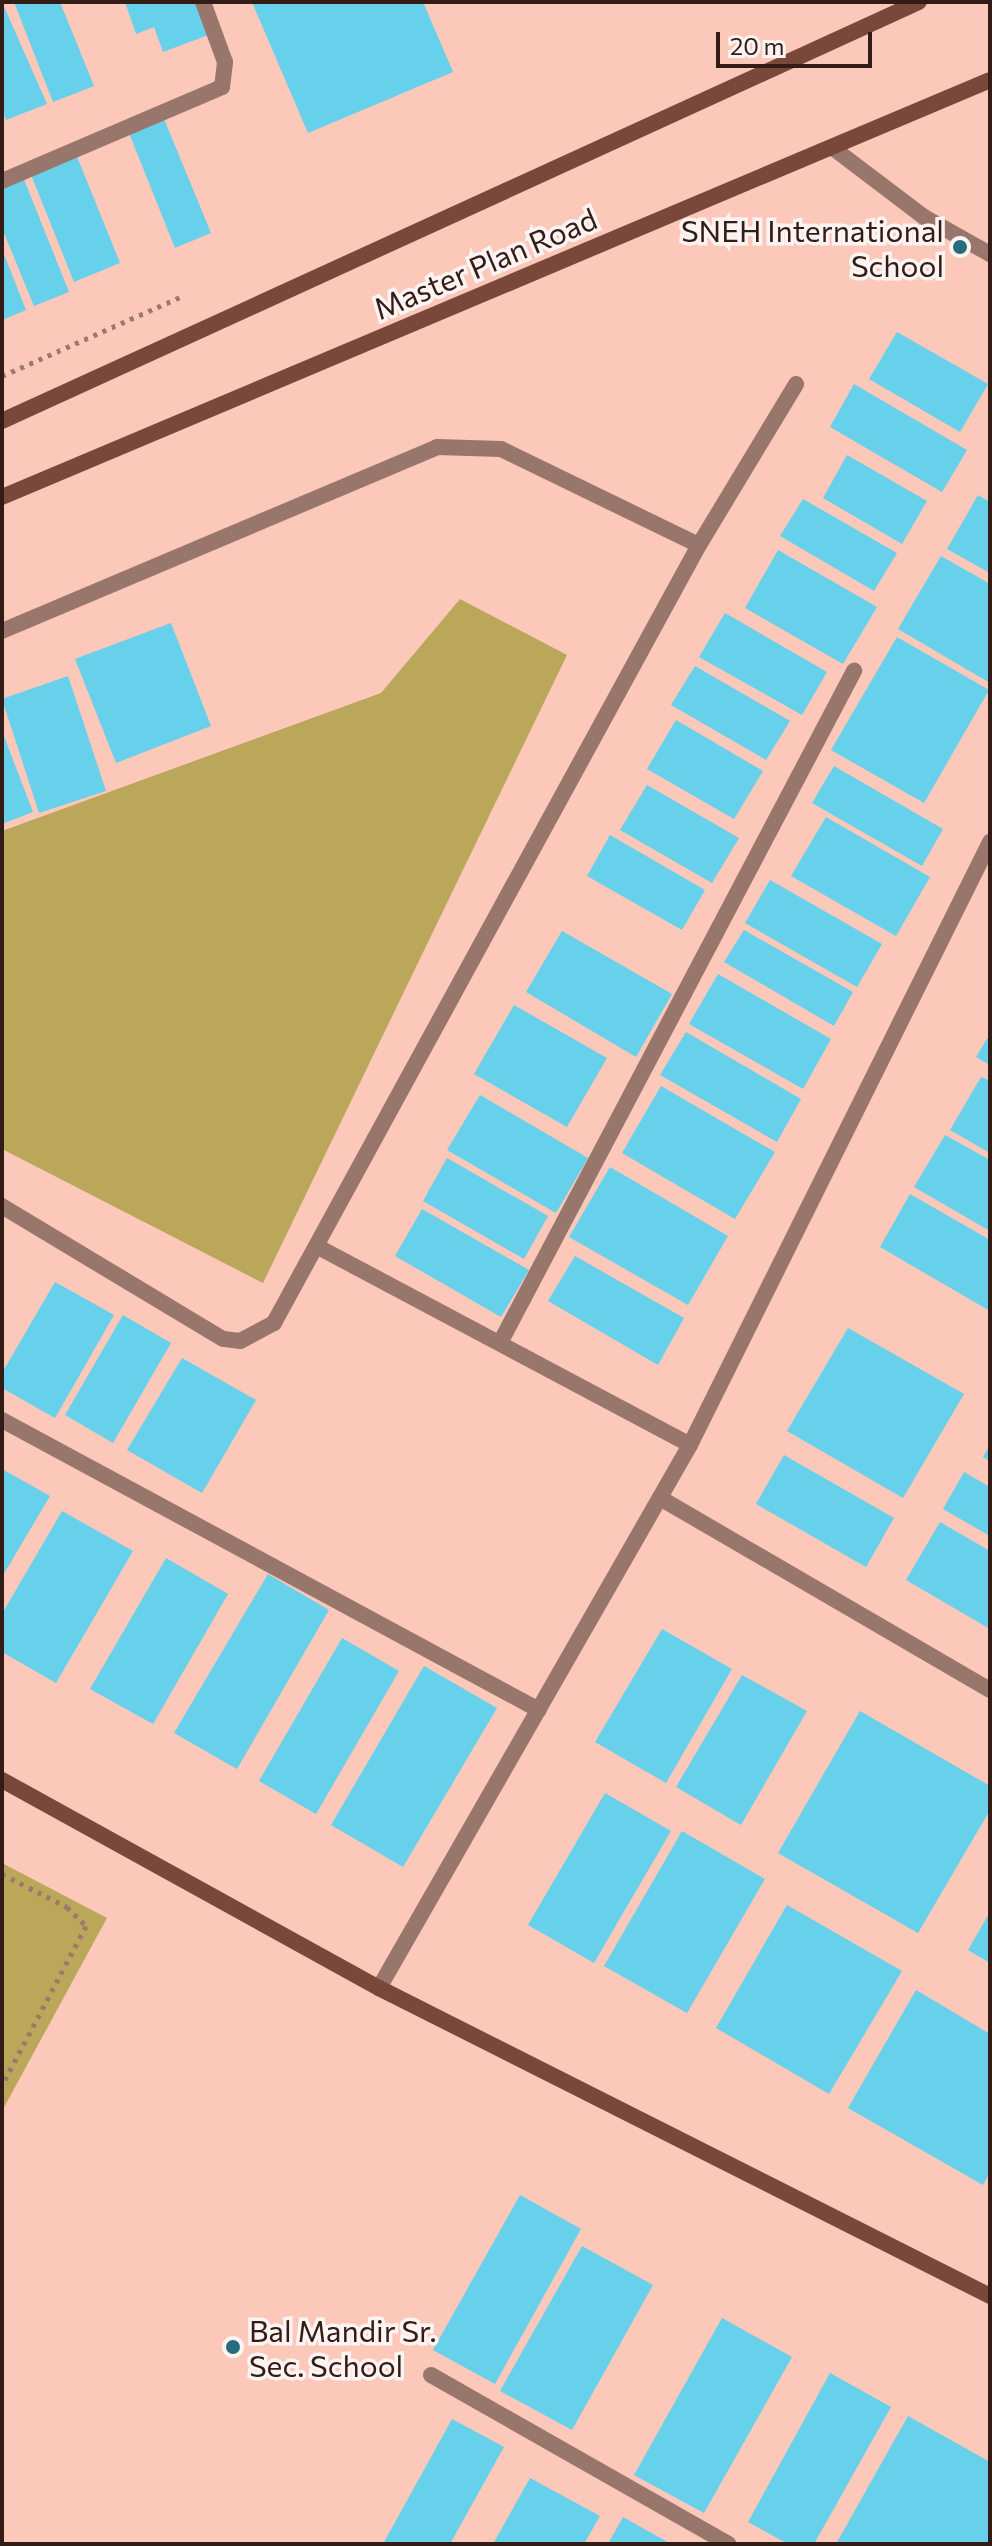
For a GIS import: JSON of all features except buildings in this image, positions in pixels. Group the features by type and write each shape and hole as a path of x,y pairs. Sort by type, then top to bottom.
{"main road":[{"name":"Master Plan Road","path":"2,421 919,2"},
{"name":"Master Plan Road","path":"2,497 990,80"},
{"path":"2,1780 379,1988 990,2296"}],"street":[{"path":"2,181 222,87 225,62 203,2"},
{"path":"833,148 924,217 990,254"},
{"path":"2,1206 223,1339 240,1341 274,1323 320,1248 699,545 796,384"},
{"path":"2,631 437,447 501,449 699,545"},
{"path":"500,1343 854,671"},
{"path":"379,1988 690,1445 990,842"},
{"path":"320,1248 690,1445"},
{"path":"2,1420 539,1710"},
{"path":"660,1498 990,1690"},
{"path":"431,2375 728,2544"}],"path":[{"path":"2,1874 67,1907 86,1926 2,2085"}],"shaded area":[{"path":"460,599 567,655 263,1283 2,1149 2,831 381,693"},
{"path":"2,1863 107,1918 2,2111"}],"place":[{"name":"SNEH International School","path":"960,247"},
{"name":"Bal Mandir Sr. Sec. School","path":"233,2347"}]}
